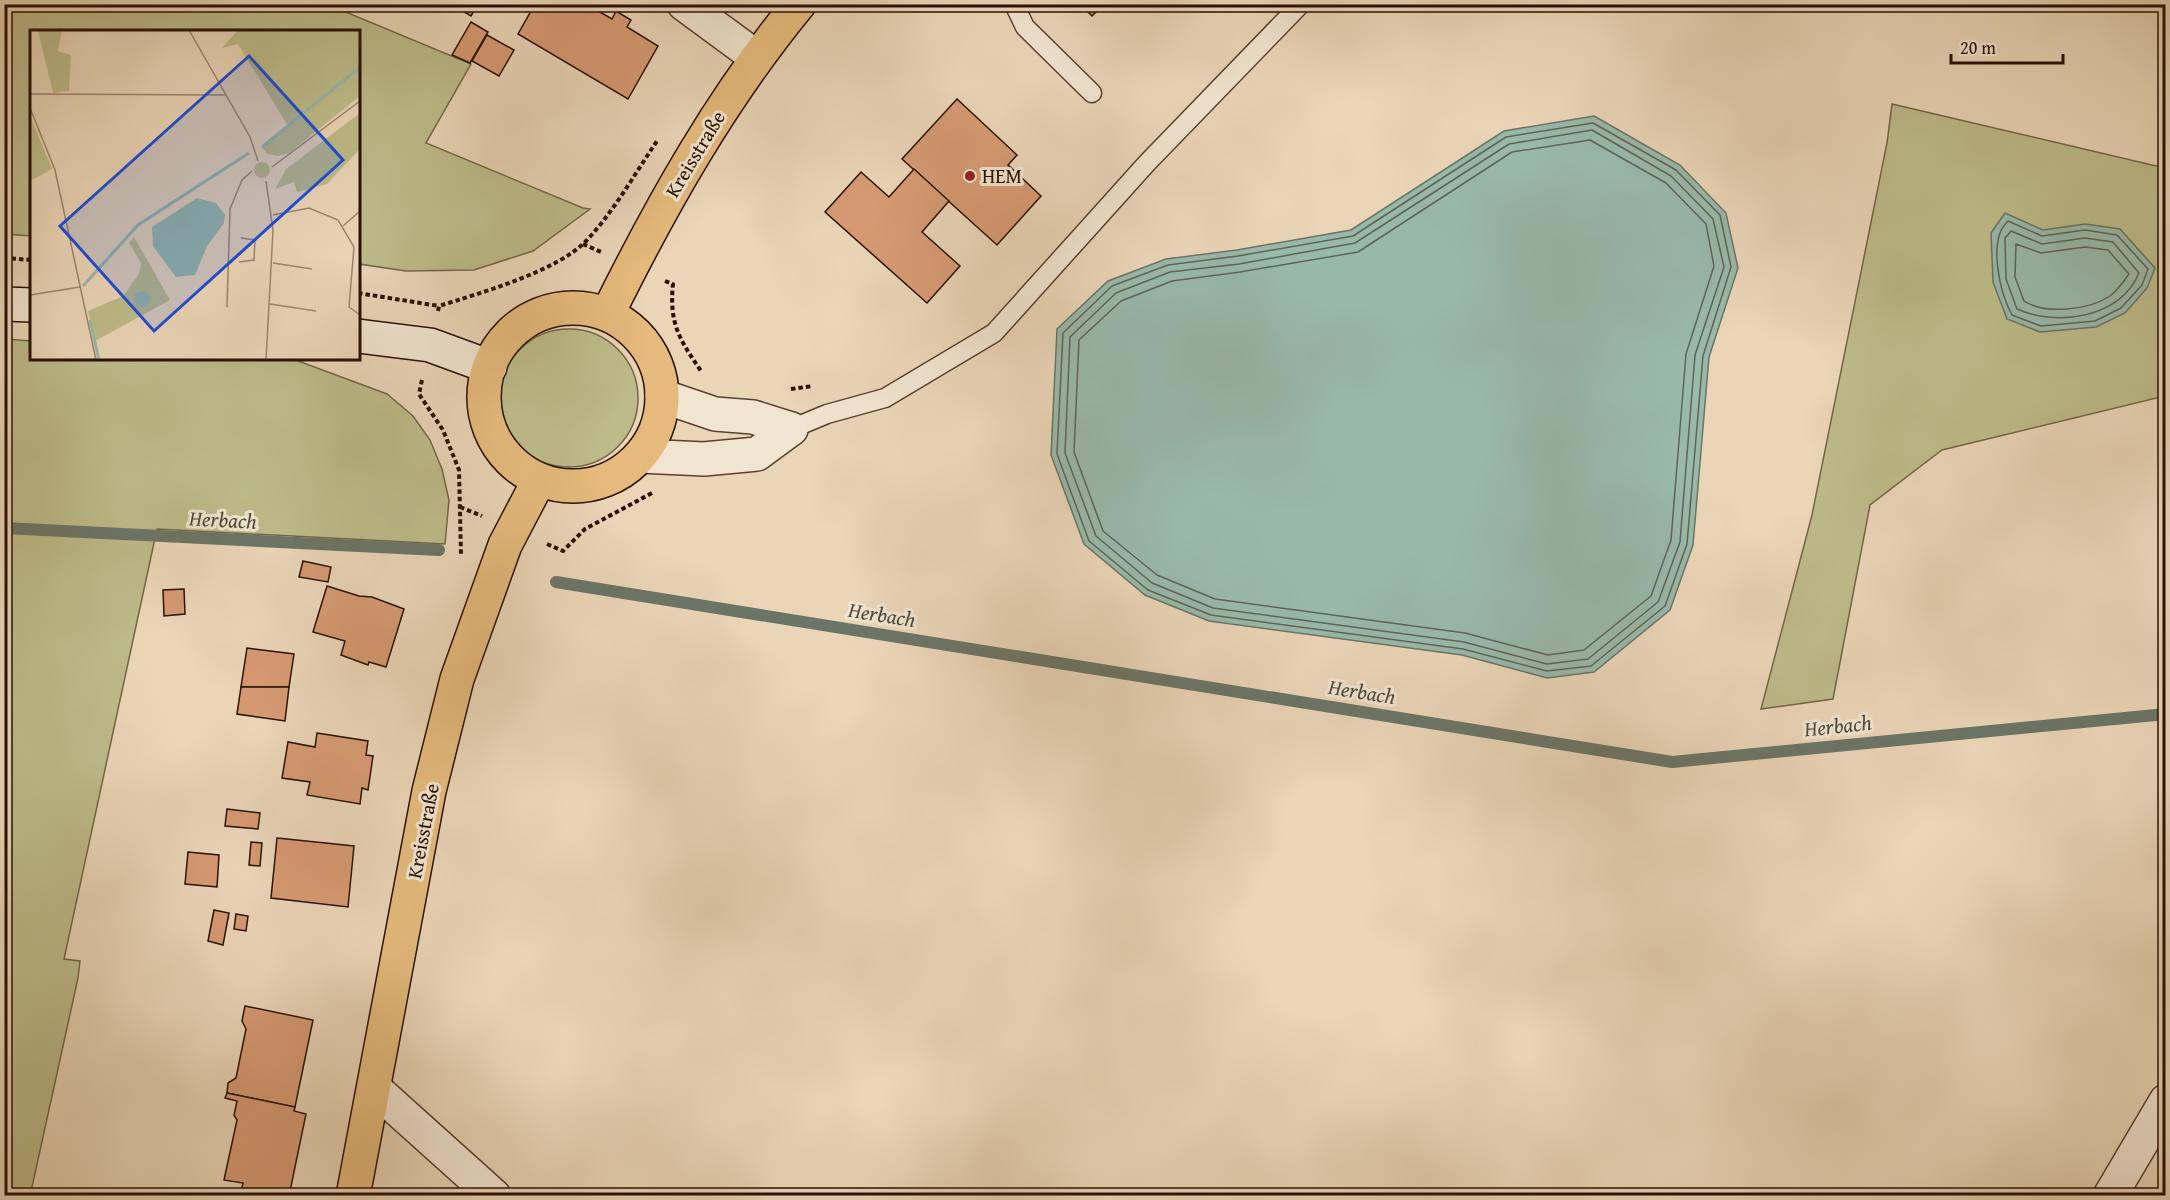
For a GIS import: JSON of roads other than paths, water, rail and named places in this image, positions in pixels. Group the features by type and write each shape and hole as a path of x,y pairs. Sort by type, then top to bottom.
{"main road":[{"name":"Kreisstraße","path":"608,314 693,152 756,57 799,4"},
{"path":"557,308 584,308 608,314 632,332 656,362 662,396 657,426 640,456 630,467 597,486 565,488 539,480 518,467 492,434 486,417 484,389 495,350 517,326 535,315 557,308"},
{"name":"Kreisstraße","path":"353,1196 375,1089 429,791 456,679 505,545 539,480"}],"street":[{"path":"684,4 756,57"},
{"path":"4,304 30,305"},
{"path":"360,336 430,345 490,367"},
{"path":"662,396 715,414 753,417 791,429"},
{"path":"640,456 704,459 757,454 791,429"},
{"path":"375,1089 494,1196"},
{"path":"2110,1196 2166,1101"}],"lane":[{"path":"1014,4 1024,27 1092,93"},
{"path":"791,429 827,414 885,398 994,333 1147,163 1301,4"}],"water":[{"path":"1594,116 1680,165 1726,213 1738,268 1709,357 1693,545 1670,610 1594,672 1547,678 1462,655 1209,621 1145,595 1084,544 1051,455 1057,329 1108,281 1166,259 1237,250 1351,230 1504,131"},
{"path":"2005,213 2043,230 2085,224 2120,229 2155,268 2147,288 2125,313 2096,327 2040,332 2007,319 1993,282 1991,233"}],"waterway":[{"name":"Herbach","path":"4,528 439,550"},
{"name":"Herbach","path":"556,582 1672,762 2166,714"}],"place":[{"name":"HEM","path":"970,176"}]}
